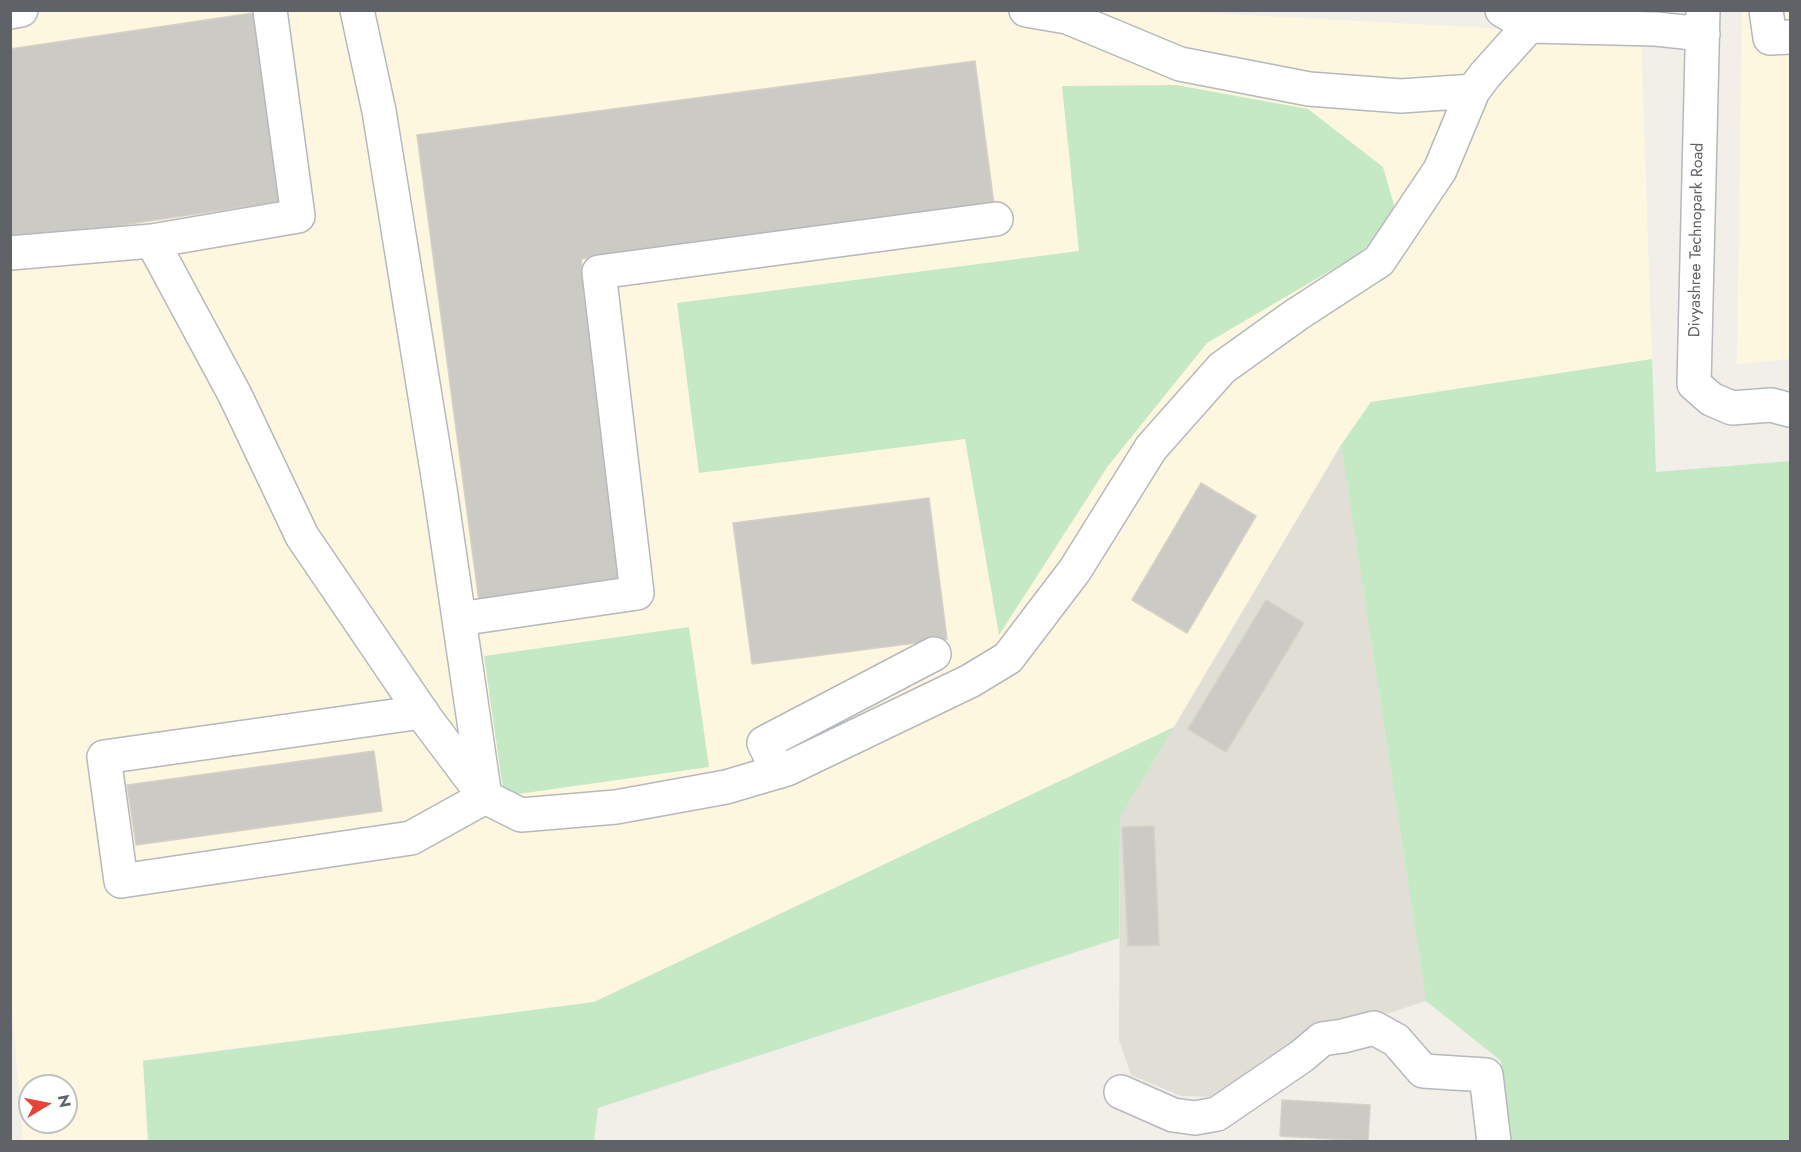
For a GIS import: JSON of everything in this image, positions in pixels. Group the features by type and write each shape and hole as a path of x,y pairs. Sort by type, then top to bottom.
{"street":[{"path":"10,12 21,10"},
{"path":"10,253 152,241 298,216 270,10"},
{"path":"357,10 379,111 440,489 485,797"},
{"path":"1026,10 1067,17 1180,64 1309,89 1401,96 1473,91"},
{"path":"1766,10 1770,38 1791,37"},
{"path":"771,758 970,681 1008,658 1075,570 1151,448 1222,368 1296,315 1379,261 1440,170 1473,91 1485,75 1515,18 1656,29 1703,22"},
{"name":"Divyashree Technopark Road","path":"1703,22 1694,384 1710,399 1732,408 1784,403"},
{"path":"459,619 637,593 598,272 996,219"},
{"path":"152,241 235,395 302,536 422,712 485,797 521,815 604,808 726,787 934,654"},
{"path":"422,712 104,757 121,881 411,838 485,797"},
{"path":"1121,1092 1173,1115 1195,1118 1217,1114 1302,1056 1322,1039 1374,1028 1396,1040 1423,1071 1486,1075 1494,1142"}],"shaded area":[{"path":"1150,10 1641,36 1652,359 1371,402 1341,445 1174,727 594,1002 143,1060 148,1141 23,1141 22,1134 78,1134 78,1074 18,1074 18,1079 10,981 10,11"},
{"path":"1742,11 1790,11 1790,359 1737,364"},
{"path":"1341,445 1426,1001 1301,1042 1219,1097 1181,1096 1131,1075 1119,1040 1120,818"}],"green space":[{"path":"1176,85 1308,109 1383,167 1398,219 1357,255 1207,343 1108,466 999,635 965,439 699,473 677,303 1079,251 1062,86"},
{"path":"1652,359 1656,472 1790,461 1790,1141 1506,1141 1501,1061 1426,1001 1341,445 1371,402"},
{"path":"689,627 709,767 504,796 484,656"},
{"path":"1174,727 1120,818 1119,938 598,1108 594,1141 148,1141 143,1061 594,1002"}],"building":[{"path":"253,13 282,201 10,242 10,49"},
{"path":"975,61 994,204 581,259 624,583 479,602 417,135"},
{"path":"1201,483 1256,516 1187,633 1132,600"},
{"path":"929,498 947,639 752,664 733,523"},
{"path":"1266,600 1304,623 1226,752 1188,729"},
{"path":"374,751 382,811 136,845 127,785"},
{"path":"1154,826 1159,945 1128,946 1122,827"},
{"path":"1282,1100 1370,1105 1368,1141 1280,1136"}]}
